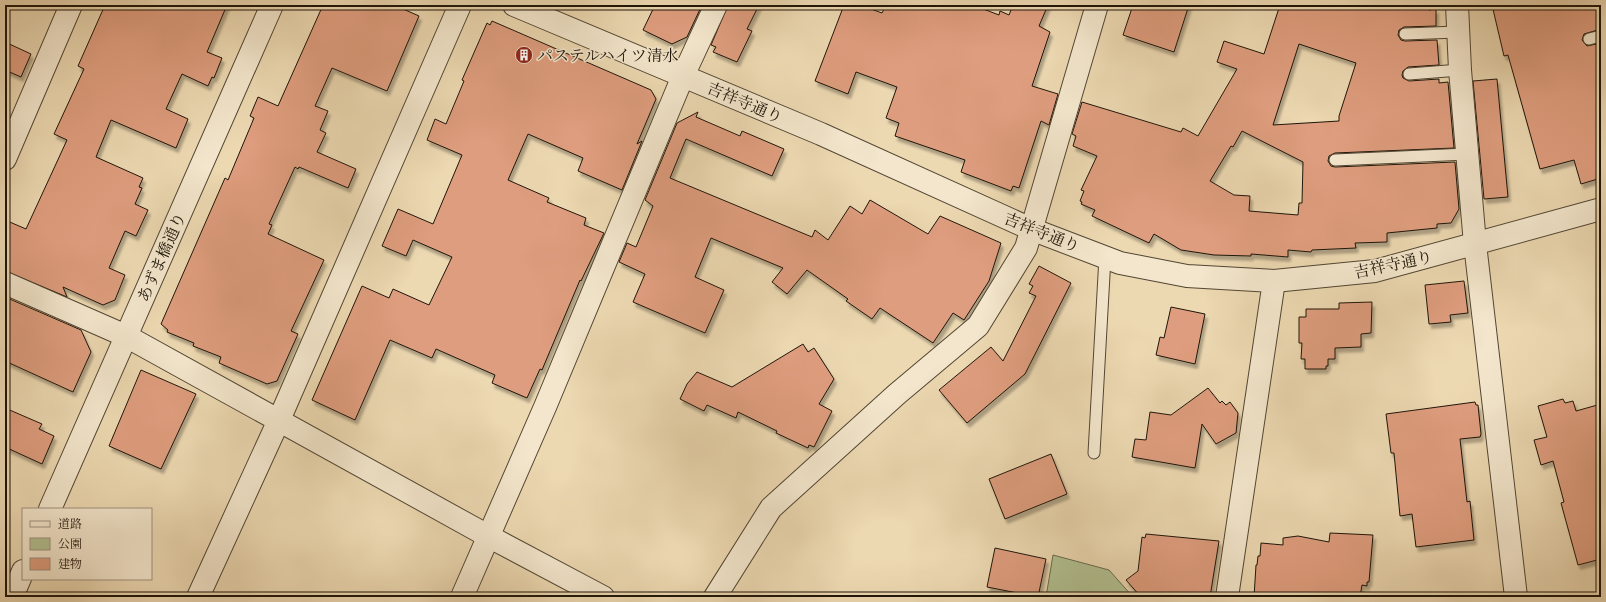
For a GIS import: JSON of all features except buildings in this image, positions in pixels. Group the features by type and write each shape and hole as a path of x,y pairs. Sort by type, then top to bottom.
{"street":[{"path":"5,159 11,128 72,5"},
{"name":"あずま橋通り","path":"50,508 272,5"},
{"path":"198,597 279,420 460,5"},
{"name":"吉祥寺通り","path":"514,5 828,137 1031,229 1120,262 1187,276 1274,282 1375,271 1601,209"},
{"path":"462,597 551,392 683,76 716,5"},
{"path":"715,597 771,508 897,394 978,326 1026,248 1097,5"},
{"path":"1458,5 1460,70 1475,244 1516,597"},
{"path":"1227,597 1274,282"},
{"path":"5,283 126,336 488,536 603,597"},
{"path":"12,597 22,573"}],"lane":[{"path":"1405,34 1458,32"},
{"path":"1589,39 1601,36"},
{"path":"1409,74 1460,70"},
{"path":"1335,160 1467,154"},
{"path":"1094,453 1105,257"}],"green space":[{"path":"1053,555 1109,570 1133,597 1046,597"}],"place":[{"name":"パステルハイツ清水","path":"524,55"}]}
